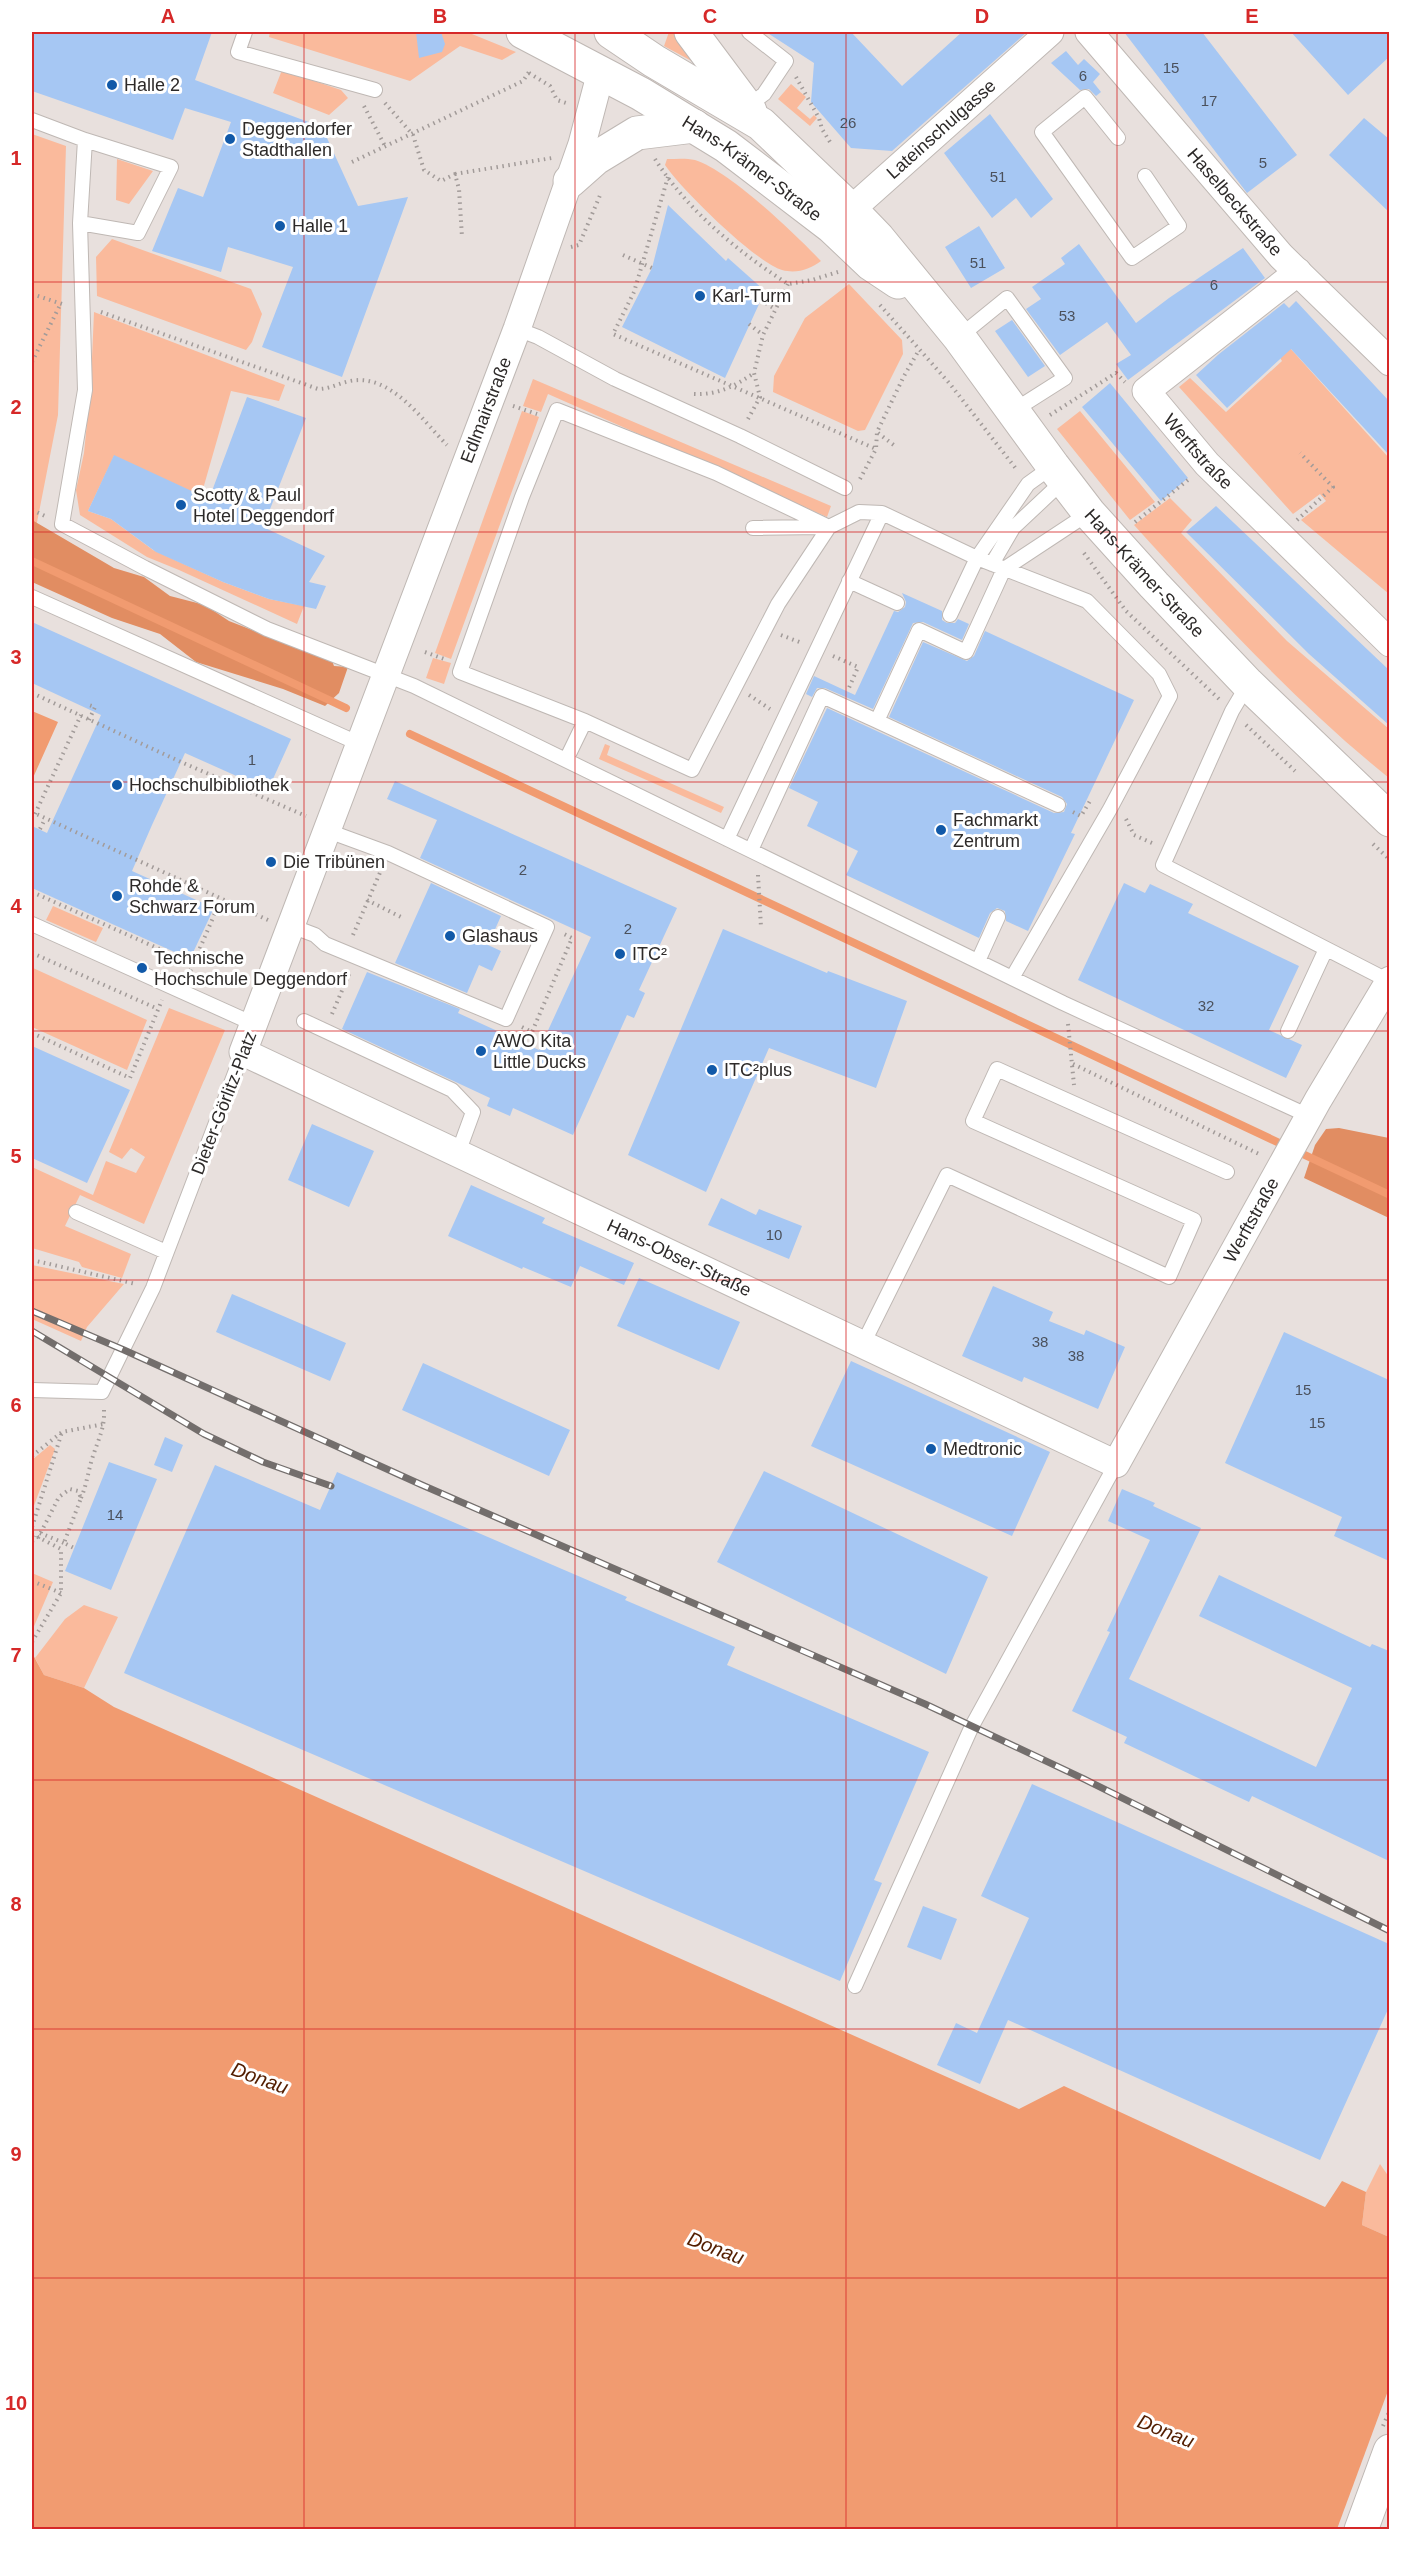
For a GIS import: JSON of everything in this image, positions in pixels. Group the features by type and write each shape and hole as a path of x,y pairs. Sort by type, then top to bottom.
{"main road":[{"path":"523,32 601,72"},
{"name":"Hans-Krämer-Straße","path":"841,218 754,115 654,61 612,32 601,72 841,218 878,238 927,301 959,337 1089,513 1248,684 1389,820"},
{"path":"690,32 754,115"},
{"path":"561,169 596,158 637,133 693,126"},
{"path":"1361,2529 1389,2451"}],"street":[{"name":"Lateinschulgasse","path":"841,218 1050,32"},
{"name":"Haselbeckstraße","path":"1089,32 1249,219 1298,272 1389,362"},
{"name":"Edlmairstraße","path":"360,744 517,329 561,169 591,112 601,72"},
{"path":"1146,391 1298,272"},
{"name":"Werftstraße","path":"1146,391 1207,464 1389,643"},
{"name":"Dieter-Görlitz-Platz","path":"243,1052 254,1024 281,924 320,825 360,744"},
{"name":"Werftstraße","path":"1116,1464 1307,1119 1389,980"},
{"name":"Hans-Obser-Straße","path":"243,1052 1116,1464"}],"lane":[{"path":"245,32 238,52 375,90"},
{"path":"749,32 786,61 764,94 754,115"},
{"path":"1118,138 1085,97 1042,132 1132,258 1179,226 1145,176"},
{"path":"32,120 85,140 171,167 138,233 80,223"},
{"path":"85,140 80,223 86,390 62,524 267,629 387,674 1307,1119"},
{"path":"959,337 1007,298 1065,378 1020,422"},
{"path":"517,329 538,337 657,399 852,486"},
{"path":"557,410 716,473 828,527 778,604 692,770 585,721 460,672 557,410"},
{"path":"950,615 977,558 1028,484 1058,474"},
{"path":"877,721 919,630 966,652 1013,528 1058,474"},
{"path":"753,528 828,527 859,512 882,513 977,558 1087,601 1159,674 1170,696 1110,809 1012,978"},
{"path":"727,838 882,513"},
{"path":"998,567 1089,513"},
{"path":"849,581 897,603"},
{"path":"32,597 360,744"},
{"path":"1248,684 1232,711 1162,865 1389,980"},
{"path":"751,850 822,696 1058,805"},
{"path":"566,760 585,721"},
{"path":"281,924 315,935 325,944 506,1019 547,927 320,825"},
{"path":"978,961 998,917"},
{"path":"32,924 254,1024"},
{"path":"1288,1031 1326,949"},
{"path":"304,1021 452,1090 473,1112 458,1153"},
{"name":"Dieter-Görlitz-Platz","path":"102,1392 153,1288 243,1052"},
{"path":"863,1344 947,1175 1169,1277 1194,1220 973,1121 997,1069 1227,1172"},
{"path":"76,1212 166,1252"},
{"path":"32,1390 102,1392"},
{"path":"855,1986 972,1726 1116,1464"}],"path":[{"path":"786,61 830,142"},
{"path":"352,162 523,81 529,73 550,86 557,100 591,112"},
{"path":"385,146 360,97 375,90 413,135 424,170 441,181 455,174 561,169"},
{"path":"654,154 676,189 730,243 754,262 789,284 848,269"},
{"path":"455,174 459,189 462,237"},
{"path":"668,177 632,297 613,334 876,449"},
{"path":"579,245 602,191"},
{"path":"623,255 652,268"},
{"path":"740,436 760,397 754,373 763,335 789,284"},
{"path":"32,294 60,304 32,362"},
{"path":"760,300 776,309"},
{"path":"82,304 318,389 351,380 373,381 399,395 450,448"},
{"path":"749,324 763,335"},
{"path":"852,486 876,449 878,432 919,350"},
{"path":"708,395 734,387 754,373"},
{"path":"1020,422 1116,373 1133,391 1146,391"},
{"path":"513,406 552,420"},
{"path":"878,432 895,446"},
{"path":"1279,536 1333,487 1300,453"},
{"path":"1128,528 1207,464"},
{"path":"788,638 805,644"},
{"path":"847,691 858,667"},
{"path":"735,687 785,717"},
{"path":"32,693 320,825"},
{"path":"89,705 95,707 89,720"},
{"path":"81,716 33,813 281,924"},
{"path":"1123,814 1134,835"},
{"path":"40,829 45,819"},
{"path":"325,1031 368,900 388,854"},
{"path":"758,882 761,927"},
{"path":"32,892 193,964"},
{"path":"181,991 221,899"},
{"path":"368,900 401,917"},
{"path":"506,1019 532,1032 572,938 547,927"},
{"path":"32,953 158,1009 130,1078 32,1033"},
{"path":"1068,1029 1075,1082"},
{"path":"1073,1064 1281,1166"},
{"path":"32,1260 153,1288"},
{"path":"64,1543 88,1482 92,1459 105,1424 102,1392"},
{"path":"32,1456 62,1432 105,1424"},
{"path":"32,1527 62,1432"},
{"path":"32,1542 40,1533 59,1497 70,1489 78,1491 80,1500"},
{"path":"40,1533 74,1548"},
{"path":"32,1642 61,1593 61,1549 35,1536"},
{"path":"32,1581 61,1593"}],"shaded area":[{"path":"270,32 467,32 516,52 502,60 460,46 410,81 269,37"},
{"path":"669,32 675,32 699,65 664,46"},
{"path":"282,70 341,90 348,98 329,115 273,93"},
{"path":"791,84 806,97 797,108 810,119 814,115 817,118 810,126 778,99"},
{"path":"32,134 66,146 58,415 32,548"},
{"path":"117,159 153,171 129,204 116,200"},
{"path":"667,159 695,160 726,177 761,204 821,261 798,271 782,270 770,264 737,240 702,207 665,165"},
{"path":"112,239 251,289 262,314 252,342 246,350 97,296 96,257"},
{"path":"849,284 902,340 903,354 865,430 858,431 773,392 774,376 805,318"},
{"path":"94,312 285,385 279,401 231,391 201,496 114,456 88,511 111,519 153,550 223,582 269,599 304,606 297,624 147,557 80,515 76,490 84,453 91,382"},
{"path":"1290,348 1389,458 1389,594 1301,520 1326,501 1320,494 1293,514 1179,387 1190,378 1226,412 1282,361 1279,356"},
{"path":"533,379 831,506 827,517 548,394 541,412 523,406"},
{"path":"522,411 539,417 451,659 435,653"},
{"path":"1080,411 1155,502 1130,520 1057,429"},
{"path":"1170,498 1192,520 1181,533 1287,641 1389,729 1389,778 1288,688 1225,624 1134,525"},
{"path":"32,520 114,568 144,577 170,596 205,605 229,621 332,661 334,666 348,667 339,693 325,706 283,689 196,662 160,634 112,618 32,582"},
{"path":"433,658 451,663 444,684 426,678"},
{"path":"605,744 610,746 607,755 724,807 721,813 599,759"},
{"path":"53,906 103,928 96,942 46,920"},
{"path":"33,968 147,1020 127,1070 32,1027"},
{"path":"169,1008 225,1030 144,1224 80,1195 65,1226 131,1254 122,1278 82,1267 79,1262 32,1248 32,1167 93,1195 106,1161 136,1173 145,1157 131,1148 122,1159 109,1152"},
{"path":"1339,1128 1389,1138 1389,1218 1304,1178 1315,1145 1326,1129"},
{"path":"32,1265 124,1284 87,1327 81,1341 32,1319"},
{"path":"50,1445 55,1449 32,1511 32,1460"},
{"path":"32,1573 53,1582 32,1631"},
{"path":"84,1605 118,1617 84,1688 44,1675 35,1658 65,1619"},
{"path":"1380,2164 1389,2177 1389,2237 1362,2225 1366,2192"}],"water":[{"path":"32,711 58,722 32,780"},
{"name":"Donau","path":"32,1653 44,1675 84,1688 114,1707 1019,2109 1064,2086 1325,2207 1342,2181 1366,2192 1362,2225 1389,2237 1389,2529 32,2529"}],"pier":[{"path":"1389,2388 1390,2526 1388,2530 1337,2529"}],"building":[{"name":"Halle 1","path":"32,32 212,32 195,80 322,127 358,206 408,197 342,377 262,347 293,267 228,247 221,272 152,251 178,188 203,197 231,122 185,108 173,140 32,91"},
{"path":"416,32 441,32 445,44 442,52 419,58"},
{"path":"766,32 851,32 902,86 962,32 1027,32 892,151 851,148 811,102 814,63"},
{"path":"1124,32 1202,32 1297,155 1247,193"},
{"path":"1291,32 1389,32 1389,57 1348,95"},
{"path":"1066,51 1078,65 1084,59 1100,74 1093,82 1101,92 1096,96 1089,89 1080,90 1051,63"},
{"path":"990,114 1053,199 1031,218 1016,198 992,218 944,153"},
{"path":"1364,118 1389,139 1389,212 1329,155"},
{"name":"Karl-Turm","path":"668,205 726,261 728,258 765,291 725,378 622,327 652,268"},
{"path":"979,226 1005,268 971,288 945,247"},
{"path":"1079,244 1136,323 1243,248 1265,278 1128,380 1116,364 1131,355 1107,322 1060,355 1026,309 1041,299 1032,287 1065,264 1061,258"},
{"path":"1296,301 1389,401 1389,455 1291,349 1227,408 1196,375 1284,303 1289,308"},
{"path":"1012,320 1045,366 1028,377 995,331"},
{"path":"1110,383 1188,478 1161,501 1082,407"},
{"name":"Scotty & Paul Hotel Deggendorf","path":"247,397 306,418 263,527 325,556 309,582 326,586 316,609 269,599 223,582 156,552 111,519 88,511 114,455 209,499"},
{"path":"1216,506 1389,670 1389,725 1309,654 1186,532"},
{"path":"902,593 942,611 942,620 947,623 955,623 958,619 969,624 962,640 923,622 913,623 873,709 825,688 817,688 812,697 806,694 814,676 855,695 894,611 898,612 905,607 906,602"},
{"path":"32,622 291,739 268,790 185,753 132,871 214,908 190,959 32,888 32,826 47,833 101,715 32,683"},
{"path":"985,631 1134,700 1071,833 1075,834 1028,931 1006,921 1005,911 997,908 990,913 979,938 846,875 858,851 807,826 818,802 789,788 827,708 1054,813 1064,812 1067,804 1062,797 889,717 923,642 967,661 974,656"},
{"name":"ITC²","path":"395,781 677,908 639,990 645,993 634,1018 627,1015 573,1135 513,1108 510,1116 487,1106 490,1098 342,1029 367,972 460,1009 458,1013 539,1050 591,937 420,858 437,820 387,799"},
{"name":"Glashaus","path":"431,883 501,916 488,945 501,951 492,971 479,965 467,993 395,963"},
{"path":"1124,883 1145,893 1150,884 1193,904 1188,913 1299,966 1269,1030 1302,1045 1286,1078 1078,980"},
{"name":"ITC²plus","path":"723,929 827,973 828,971 907,1001 876,1088 769,1048 706,1192 628,1155"},
{"path":"32,1046 130,1090 87,1183 32,1158"},
{"path":"312,1124 374,1151 349,1207 288,1180"},
{"path":"471,1185 545,1218 542,1223 634,1263 624,1285 580,1266 571,1287 523,1267 522,1269 448,1236"},
{"path":"721,1198 756,1215 759,1209 802,1226 789,1259 708,1225"},
{"path":"639,1278 740,1322 719,1370 617,1326"},
{"path":"993,1286 1053,1312 1049,1321 1084,1335 1086,1330 1125,1347 1098,1409 1024,1377 1022,1382 962,1356"},
{"path":"232,1294 346,1343 330,1381 216,1332"},
{"path":"1284,1332 1389,1380 1389,1561 1334,1536 1342,1517 1225,1463"},
{"name":"Medtronic","path":"851,1361 1050,1452 1012,1536 811,1446"},
{"path":"423,1363 570,1430 549,1476 402,1410"},
{"path":"165,1437 183,1445 172,1472 154,1465"},
{"path":"109,1462 157,1479 111,1590 65,1571"},
{"path":"215,1465 320,1510 337,1472 627,1597 625,1600 735,1647 727,1665 929,1752 874,1880 882,1883 840,1981 124,1673"},
{"path":"764,1471 988,1577 946,1674 717,1562"},
{"path":"1122,1489 1155,1503 1153,1506 1201,1528 1129,1679 1316,1767 1352,1688 1199,1616 1219,1575 1370,1647 1372,1644 1389,1651 1389,1861 1252,1796 1249,1802 1124,1743 1127,1737 1072,1711 1150,1540 1108,1521"},
{"path":"1032,1784 1389,1944 1389,2007 1320,2160 1008,2020 980,2084 937,2065 956,2023 977,2033 1029,1918 981,1896"},
{"path":"923,1906 957,1919 941,1960 907,1947"}],"waterway":[{"path":"32,561 346,708"},
{"path":"410,734 1390,1195"}],"railway":[{"path":"32,1311 124,1350 422,1485 925,1704 1084,1779 1390,1931"},
{"path":"32,1331 204,1434 263,1462 331,1486"}],"place":[{"name":"Halle 2","path":"112,85"},
{"name":"Deggendorfer Stadthallen","path":"230,139"},
{"name":"Halle 1","path":"280,226"},
{"name":"Karl-Turm","path":"700,296"},
{"name":"Scotty & Paul Hotel Deggendorf","path":"181,505"},
{"name":"Hochschulbibliothek","path":"117,785"},
{"name":"Fachmarkt Zentrum","path":"941,830"},
{"name":"Die Tribünen","path":"271,862"},
{"name":"Rohde & Schwarz Forum","path":"117,896"},
{"name":"Glashaus","path":"450,936"},
{"name":"ITC²","path":"620,954"},
{"name":"Technische Hochschule Deggendorf","path":"142,968"},
{"name":"AWO Kita Little Ducks","path":"481,1051"},
{"name":"ITC²plus","path":"712,1070"},
{"name":"Medtronic","path":"931,1449"}]}
